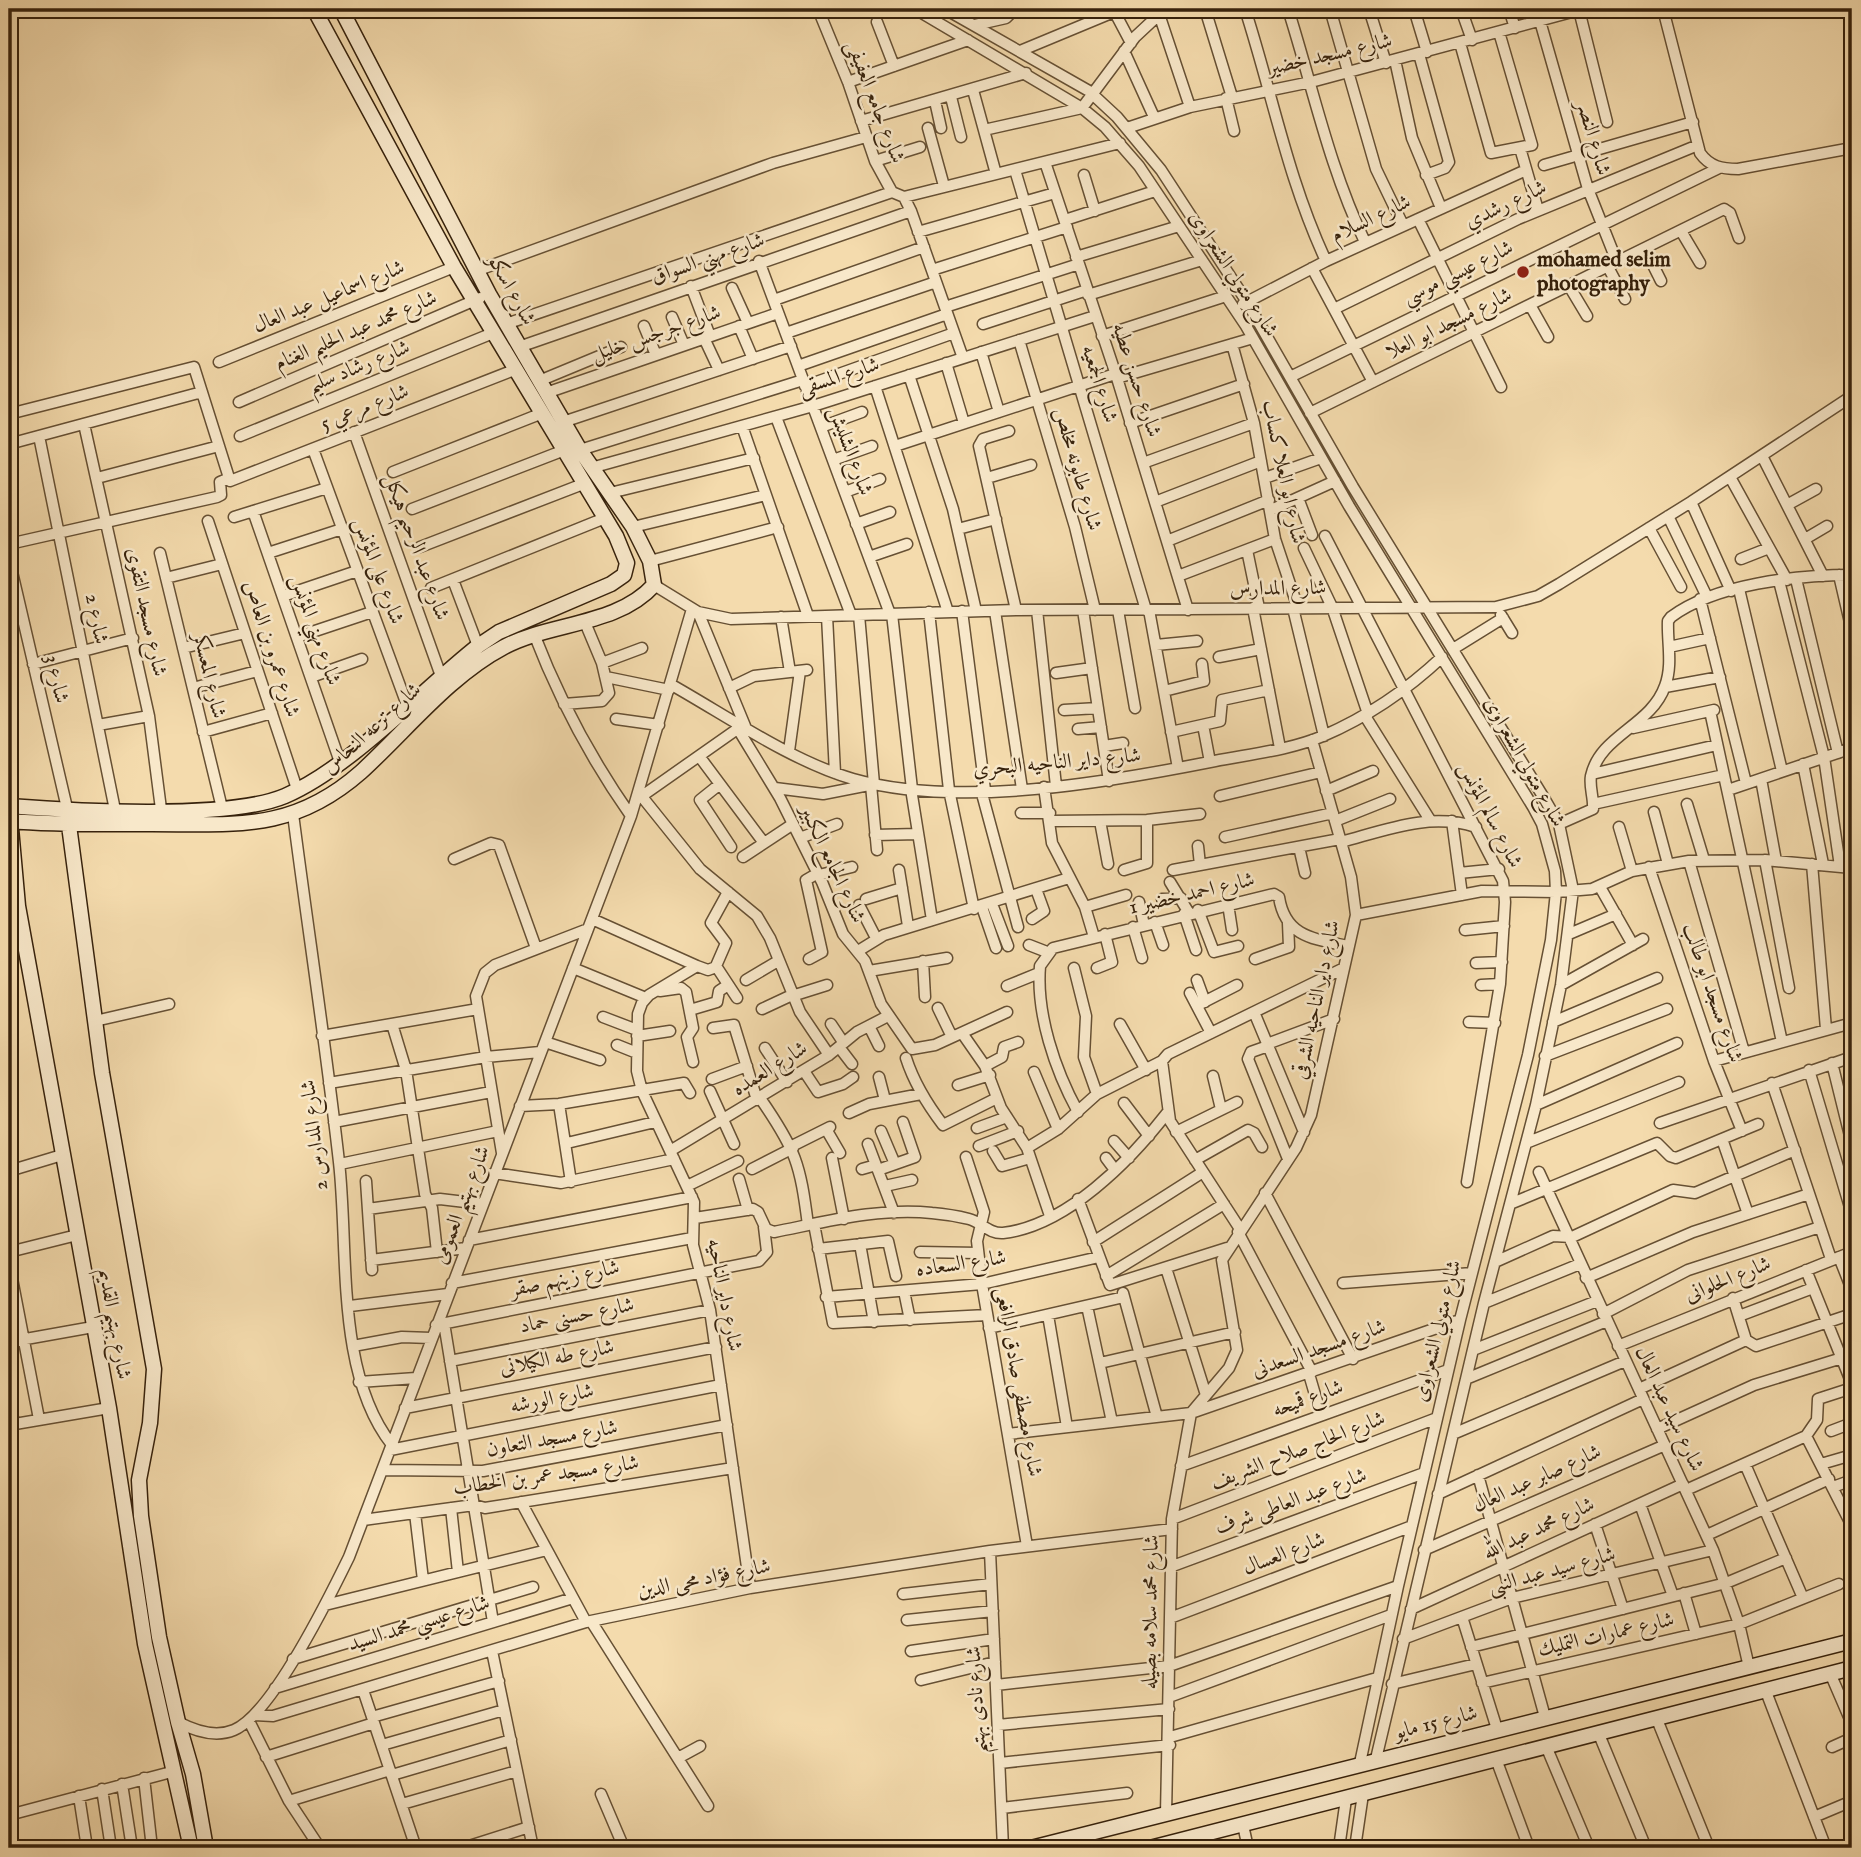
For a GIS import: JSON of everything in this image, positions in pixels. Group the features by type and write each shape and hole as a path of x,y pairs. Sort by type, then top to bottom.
{"main road":[{"name":"شارع اسكو","path":"314,9 454,267 562,451 605,518 627,562"},
{"name":"شارع اسكو","path":"341,9 476,271 580,450 632,527 650,561 654,585"},
{"name":"شارع ترعه النحاس","path":"9,804 115,810 222,808 262,803 298,789 340,762 478,646 499,632 611,584 624,575 627,562"},
{"name":"شارع ترعه النحاس","path":"9,821 70,826 231,826 292,814 336,791 485,658 534,634 632,605 654,585"},
{"path":"324,772 336,791"},
{"name":"شارع بهتيم القديم","path":"9,804 18,906 109,1408 145,1644 191,1848"},
{"name":"شارع بهتيم القديم","path":"67,808 95,1021 154,1369 150,1423 139,1480 139,1504 159,1637 177,1722 193,1774 206,1848"},
{"name":"شارع 15 مايو","path":"1031,1848 1852,1641"},
{"path":"1150,1848 1852,1668"}],"street":[{"name":"شارع جامع العفيفى","path":"818,9 848,82 875,161 892,192 904,197"},
{"name":"شارع متولي الشعراوى","path":"915,9 1082,108 1120,143 1156,191 1253,338 1321,458 1542,824 1555,871 1556,892 1551,940 1528,1055 1448,1370 1360,1763"},
{"name":"شارع متولي الشعراوى","path":"945,9 1092,94 1127,128 1181,199 1247,302 1425,606 1559,824 1573,890 1561,985 1536,1105 1494,1262 1376,1759"},
{"path":"975,25 1006,18 1014,9"},
{"path":"1205,9 1229,98 1234,131"},
{"path":"1245,9 1271,89 1291,177 1326,261"},
{"path":"1288,9 1334,170 1365,242"},
{"path":"1330,9 1351,72 1376,169 1403,225"},
{"path":"1369,9 1390,61 1426,175 1441,208"},
{"path":"1414,9 1449,162 1445,168 1426,175"},
{"path":"1461,9 1472,40"},
{"path":"1508,9 1515,28"},
{"path":"1581,9 1607,122"},
{"name":"شارع مسجد خضير","path":"1127,128 1190,107 1351,72 1540,21 1552,13 1581,9"},
{"path":"1663,9 1698,145 1706,160 1719,168 1738,169 1852,148"},
{"path":"1020,51 1114,10 1154,117"},
{"path":"984,130 1082,108 1127,47 1162,11 1190,107"},
{"name":"شارع النصر","path":"1540,21 1612,265"},
{"path":"877,22 894,66"},
{"path":"1460,43 1490,151 1495,154 1532,145 1499,32"},
{"path":"848,82 968,40"},
{"path":"861,121 1026,74"},
{"path":"973,90 996,174"},
{"path":"951,97 961,136"},
{"path":"934,101 941,128"},
{"path":"1544,165 1693,122"},
{"path":"928,128 944,186"},
{"path":"476,271 773,163 866,137"},
{"path":"963,358 904,197 1120,143"},
{"name":"شارع رشدي","path":"1334,309 1538,210 1698,145"},
{"path":"875,161 920,147"},
{"path":"1520,148 1538,210"},
{"name":"شارع حسن عطيه","path":"1045,162 1116,376 1188,610"},
{"name":"شارع عيسي موسي","path":"1290,377 1719,168"},
{"name":"شارع الجمعيه","path":"1015,170 1148,610 1178,768"},
{"name":"شارع السلام","path":"1234,309 1365,242 1526,170"},
{"path":"1084,175 1095,211"},
{"path":"932,270 1035,237 1095,211 1156,191"},
{"path":"506,324 892,192"},
{"path":"918,232 1055,193"},
{"name":"شارع مسجد ابو العلا","path":"1310,413 1724,209 1730,213 1739,238"},
{"name":"شارع مهني السواق","path":"519,347 759,261 911,211"},
{"path":"1418,219 1502,387"},
{"path":"798,366 1078,260 1179,226"},
{"path":"1681,231 1700,263"},
{"path":"774,300 923,247"},
{"path":"1645,249 1661,281"},
{"path":"983,324 1054,301 1202,260"},
{"name":"شارع الشليش","path":"759,261 891,614 911,789 932,920"},
{"path":"1612,265 1625,299"},
{"name":"شارع اسماعيل عبد العال","path":"219,362 454,267"},
{"path":"1312,268 1373,382"},
{"path":"786,333 936,282"},
{"path":"691,286 719,370"},
{"path":"1569,286 1587,316"},
{"path":"732,288 753,359"},
{"name":"شارع محمد عبد الحليم الغنام","path":"239,402 489,294"},
{"path":"1102,337 1226,296"},
{"path":"1530,305 1548,337"},
{"name":"شارع جرجس خليل","path":"542,387 656,355 778,313"},
{"name":"شارع المسقى","path":"591,468 813,406 1095,316"},
{"path":"672,317 684,345"},
{"path":"644,326 656,355"},
{"name":"شارع رشاد سليم","path":"240,436 492,333"},
{"path":"580,450 804,383 954,333"},
{"path":"895,446 1079,385 1253,338"},
{"name":"شارع طابونه مخلص","path":"1019,340 1075,527 1095,610"},
{"name":"شارع ابو العلا كساب","path":"1232,344 1254,423 1275,539 1295,608 1324,736"},
{"path":"563,422 791,346"},
{"path":"542,387 621,347"},
{"path":"981,352 999,412"},
{"path":"946,363 964,423"},
{"path":"9,414 194,367 229,480 219,484 220,496 9,544"},
{"name":"شارع مرعي 5","path":"229,480 514,370"},
{"path":"909,375 958,529 976,611"},
{"path":"1130,423 1244,384"},
{"path":"875,386 948,612"},
{"path":"9,444 202,392"},
{"name":"شارع المدارس","path":"654,585 695,611 719,619 1016,610 1496,607 1538,596 1730,477 1852,396"},
{"path":"821,427 862,412"},
{"path":"393,472 540,414"},
{"path":"776,417 855,615 877,850"},
{"path":"1143,463 1254,423"},
{"name":"شارع مسجد التقوى","path":"84,424 149,716 161,810"},
{"path":"743,426 808,616"},
{"path":"1009,431 979,442 1016,610"},
{"name":"شارع عبد الرحيم هيكل","path":"354,432 441,676"},
{"name":"شارع 2","path":"39,436 115,810"},
{"path":"97,478 219,446"},
{"path":"833,460 872,446"},
{"name":"شارع على المؤنس","path":"313,449 407,705"},
{"path":"412,509 562,451"},
{"path":"1762,456 1824,576"},
{"path":"610,493 754,458"},
{"path":"1265,478 1321,458"},
{"path":"1155,502 1261,461"},
{"path":"987,478 1031,465"},
{"path":"1730,477 1787,580 1838,753"},
{"path":"845,492 880,479"},
{"path":"1167,541 1298,498 1335,481"},
{"path":"420,547 583,484"},
{"path":"234,517 327,488"},
{"path":"1787,505 1816,489"},
{"path":"632,527 766,495"},
{"path":"1298,498 1312,535"},
{"path":"1690,502 1735,590 1783,771"},
{"name":"شارع مهني المؤنس","path":"253,511 340,762"},
{"path":"856,524 890,512"},
{"path":"1668,516 1703,598 1710,638 1746,783"},
{"path":"431,588 605,518"},
{"path":"958,529 996,519"},
{"name":"شارع عمرو بن العاص","path":"208,521 298,789"},
{"path":"1805,539 1827,526"},
{"path":"650,561 778,527"},
{"path":"1649,528 1681,587"},
{"path":"268,554 342,529"},
{"name":"شارع سالم المؤنس","path":"1325,536 1403,691 1499,869 1505,890 1496,1024 1466,1182"},
{"path":"1178,576 1275,539"},
{"path":"869,557 907,544"},
{"path":"1304,548 1332,607 1366,715 1430,820"},
{"path":"1741,559 1769,548"},
{"path":"1247,550 1261,649 1280,748"},
{"name":"شارع المعسكر","path":"160,553 222,808"},
{"name":"شارع 3","path":"9,559 67,808"},
{"path":"166,578 222,564"},
{"path":"283,596 357,571"},
{"path":"1839,575 1852,631"},
{"path":"1559,824 1590,811 1593,804 1592,774 1599,754 1633,728 1665,687 1669,619 1703,598 1735,590 1787,580 1852,575"},
{"path":"453,580 478,646"},
{"path":"1787,580 1824,757 1840,866"},
{"path":"1496,607 1512,633"},
{"path":"1037,610 1050,787 1050,838 1112,962 1097,968"},
{"path":"1083,610 1109,781"},
{"path":"1118,610 1135,708"},
{"name":"شارع بهتيم العمومى","path":"252,1718 275,1688 325,1605 363,1520 640,795 669,687 695,611"},
{"name":"شارع الجامع الكبير","path":"695,611 729,688 742,727 818,874 843,934 858,951 869,971 888,1016 914,1050 957,1035"},
{"path":"962,611 983,790 1008,899 1018,927"},
{"path":"995,611 1022,789"},
{"path":"297,636 372,612"},
{"path":"929,612 949,790 983,906 1002,947"},
{"path":"827,616 835,773"},
{"path":"780,617 799,671 789,751"},
{"path":"1453,649 1503,618"},
{"path":"564,705 605,699 609,693 602,663 584,620"},
{"path":"183,648 245,633"},
{"path":"534,634 564,705 608,784 631,816"},
{"path":"33,664 133,638"},
{"path":"1669,647 1710,638"},
{"path":"1156,645 1197,640"},
{"path":"602,663 642,648"},
{"path":"1219,657 1261,649"},
{"name":"شارع داير الناحيه البحري","path":"606,677 669,687 835,773 872,784 911,789 983,790 1109,781 1312,740 1366,715 1403,691 1441,657"},
{"path":"311,677 362,659"},
{"path":"1164,691 1204,681 1202,664"},
{"path":"1056,673 1092,667"},
{"path":"193,688 257,671"},
{"path":"729,688 754,676 799,671"},
{"path":"1665,687 1720,677"},
{"path":"1171,732 1223,718 1222,700 1269,690"},
{"path":"1064,710 1098,708"},
{"path":"1633,728 1727,708"},
{"path":"1710,711 1782,1042"},
{"path":"203,732 272,713"},
{"path":"98,724 149,716"},
{"path":"616,719 659,725"},
{"path":"1203,725 1210,762"},
{"path":"742,727 640,795 700,869 757,916 808,1027 829,1055"},
{"path":"1078,729 1101,727"},
{"name":"شارع داير الناحيه الشرقي","path":"1227,1248 1304,1132 1334,1019 1356,915 1351,877 1312,740"},
{"path":"1104,746 1123,743"},
{"path":"1592,774 1717,745"},
{"path":"1728,790 1852,748"},
{"path":"699,756 764,844"},
{"path":"1803,764 1817,864 1826,1030"},
{"path":"1326,791 1373,771"},
{"path":"1220,796 1321,772"},
{"path":"1593,804 1724,775"},
{"path":"1761,779 1789,988"},
{"path":"720,784 700,800 732,847"},
{"path":"775,788 811,795 872,784"},
{"path":"1225,837 1334,817 1390,799"},
{"path":"1687,804 1704,860"},
{"path":"1654,812 1668,864"},
{"path":"1021,813 1100,821 1147,820 1200,814"},
{"name":"شارع المدارس 2","path":"292,814 340,1164 353,1346 359,1382 370,1413 391,1447"},
{"path":"1124,870 1147,863 1147,820"},
{"path":"1173,870 1341,841 1430,820 1452,821 1476,827"},
{"path":"1100,821 1108,864"},
{"path":"1452,821 1462,895"},
{"path":"743,857 793,824"},
{"path":"800,838 837,824"},
{"path":"1619,827 1632,871"},
{"path":"876,835 918,834"},
{"path":"454,859 491,843 499,845 536,948"},
{"path":"1198,846 1200,865"},
{"path":"1300,846 1305,873"},
{"path":"1356,915 1462,895 1505,890 1556,892 1600,887 1632,871 1704,860 1771,860 1852,868"},
{"path":"1689,862 1744,1052"},
{"path":"808,960 822,952 806,880 818,874 852,867"},
{"name":"شارع مسجد ابو طالب","path":"1648,867 1714,1061 1742,1131"},
{"path":"1459,873 1499,869"},
{"path":"900,870 908,926"},
{"path":"858,951 876,938 908,926 1008,899 1069,878"},
{"path":"1170,881 1214,952 1238,946"},
{"path":"1561,985 1638,942 1616,914 1600,887"},
{"path":"876,938 862,902 902,888"},
{"path":"1032,919 1044,911 1036,889"},
{"path":"502,1153 478,1009 478,984 485,973 495,965 590,924 708,970 716,967 726,943 711,923 727,892"},
{"path":"1085,907 1126,895"},
{"name":"شارع احمد خضير 1","path":"1047,952 1060,945 1276,895 1283,918 1288,923"},
{"path":"1162,899 1181,898"},
{"path":"1139,902 1144,925 1142,958"},
{"path":"1228,904 1232,930"},
{"path":"1190,913 1196,950"},
{"path":"1569,934 1616,914"},
{"path":"1288,923 1311,937 1348,946"},
{"path":"1255,959 1289,947 1288,923"},
{"path":"1144,925 1163,945"},
{"path":"1465,930 1504,926"},
{"path":"1029,945 1047,952 1039,973 1055,1059 1077,1112"},
{"path":"869,971 947,958"},
{"path":"746,980 778,961"},
{"path":"923,961 925,997"},
{"path":"1476,963 1502,962"},
{"path":"650,995 697,966"},
{"path":"716,967 737,998"},
{"path":"573,968 650,995 683,988 690,1010 692,1027 687,1037 693,1062"},
{"path":"1074,968 1086,1016 1084,1057 1097,1094"},
{"path":"993,1151 1000,1166 1029,1153 1097,1094 1162,1061 1168,1054 1344,968"},
{"path":"1007,986 1039,973"},
{"path":"1553,1022 1657,978"},
{"path":"1197,980 1201,1004 1211,1033"},
{"path":"1481,985 1500,984"},
{"path":"690,1010 717,1002 720,990 728,985"},
{"path":"762,1009 792,995 827,985"},
{"path":"1201,1004 1237,985"},
{"path":"1190,993 1201,1004"},
{"name":"شارع داير الناحيه","path":"650,995 638,1014 637,1053 642,1091 692,1197 695,1218 692,1238 710,1310 750,1588"},
{"path":"95,1021 169,1004"},
{"path":"938,1008 987,1070 997,1098 1029,1153 1049,1216"},
{"path":"322,1036 478,1009"},
{"path":"1545,1056 1667,1009"},
{"path":"957,1035 1007,1012"},
{"path":"1254,1012 1304,1132"},
{"name":"شارع العمده","path":"494,1173 552,1183 571,1182 672,1155 722,1120 787,1082 841,1044 888,1016"},
{"path":"603,1017 637,1033 670,1031"},
{"path":"1288,1159 1248,1059 1251,1052 1334,1019"},
{"path":"1469,1022 1496,1024"},
{"path":"1714,1061 1852,1023"},
{"path":"392,1024 406,1070 438,1252"},
{"path":"831,1024 852,1065"},
{"path":"1120,1024 1146,1070"},
{"path":"713,1028 734,1025 759,1099 793,1147 802,1174 830,1318 836,1324 987,1315"},
{"path":"869,1026 879,1046"},
{"path":"958,1085 987,1070 1002,1057 1004,1047 1018,1042"},
{"path":"1536,1105 1677,1043"},
{"path":"617,1045 637,1053"},
{"path":"329,1083 542,1047 600,1060"},
{"path":"765,1048 787,1082"},
{"path":"961,1055 972,1048"},
{"path":"1660,1123 1852,1057"},
{"path":"906,1058 921,1094 944,1125 997,1098"},
{"path":"1162,1061 1167,1113 1176,1132 1239,1230 1310,1373 1321,1415"},
{"path":"1832,1063 1852,1144"},
{"path":"712,1079 747,1066"},
{"path":"1809,1070 1852,1214"},
{"path":"804,1071 816,1091 853,1077"},
{"path":"1034,1072 1058,1129"},
{"path":"1213,1076 1221,1109"},
{"path":"879,1077 885,1100"},
{"path":"1526,1143 1679,1082"},
{"path":"520,1106 559,1104 684,1083 690,1093"},
{"path":"1772,1083 1820,1227 1852,1290"},
{"path":"826,1089 831,1102"},
{"path":"710,1091 734,1144"},
{"path":"334,1122 491,1092"},
{"path":"849,1113 885,1100 921,1094"},
{"path":"1176,1132 1237,1101"},
{"path":"1124,1102 1149,1136"},
{"path":"559,1104 571,1182"},
{"path":"695,1218 747,1210 758,1212 764,1227 774,1232 844,1219 894,1213 931,1213 969,1219 999,1233 1049,1216 1078,1199 1129,1158 1167,1113"},
{"path":"977,1128 1007,1117"},
{"path":"567,1143 655,1122"},
{"path":"862,1169 895,1164 915,1155 903,1122"},
{"path":"1510,1204 1659,1143 1670,1156 1676,1158 1758,1124"},
{"path":"752,1169 828,1128 836,1155 844,1219"},
{"path":"340,1164 498,1130"},
{"path":"1195,1160 1248,1130 1254,1133 1262,1147"},
{"path":"881,1131 895,1164"},
{"path":"979,1146 1018,1131"},
{"path":"1722,1139 1748,1214"},
{"path":"1114,1141 1129,1158"},
{"path":"868,1144 894,1213"},
{"path":"1494,1262 1553,1236 1568,1238 1673,1190 1695,1193 1794,1150"},
{"path":"9,1171 62,1155"},
{"name":"شارع مصطفى صادق الرافعى","path":"966,1157 982,1201 983,1225 977,1237 982,1284 1027,1546"},
{"path":"1106,1158 1115,1170"},
{"path":"687,1186 738,1161"},
{"path":"1093,1242 1203,1172"},
{"name":"شارع سيد عبد العال","path":"1539,1172 1707,1535 1726,1583 1749,1667"},
{"path":"739,1179 747,1210"},
{"path":"885,1186 912,1180"},
{"path":"366,1181 372,1265 692,1197"},
{"path":"1265,1193 1353,1359"},
{"path":"1586,1278 1662,1244 1809,1194"},
{"path":"1078,1199 1110,1285 1227,1248"},
{"path":"368,1209 428,1200 462,1200 482,1204"},
{"path":"1106,1276 1224,1204"},
{"name":"شارع زينهم صقر","path":"440,1324 762,1260 767,1252 764,1227"},
{"path":"1466,1379 1605,1318 1688,1270 1820,1227"},
{"path":"9,1252 77,1235"},
{"path":"350,1306 450,1289 692,1238"},
{"path":"818,1249 889,1242 896,1276"},
{"path":"860,1244 874,1322"},
{"path":"1191,1413 1234,1360 1235,1332 1221,1266 1227,1248"},
{"path":"920,1252 978,1253"},
{"name":"شارع الحلوانى","path":"1618,1346 1852,1252"},
{"name":"شارع السعاده","path":"826,1297 982,1284 1099,1257"},
{"path":"9,1263 39,1419"},
{"path":"1484,1303 1580,1264"},
{"path":"1166,1268 1206,1395"},
{"path":"1805,1270 1852,1386 1818,1399 1817,1420 1806,1436 1851,1520"},
{"path":"1343,1283 1472,1273"},
{"path":"1120,1283 1157,1417"},
{"path":"1739,1316 1813,1288"},
{"path":"904,1291 909,1320"},
{"path":"989,1328 1124,1297"},
{"path":"1733,1298 1746,1340 1756,1346 1852,1314"},
{"path":"1473,1350 1597,1301"},
{"path":"1087,1306 1112,1422"},
{"name":"شارع حسنى حماد","path":"450,1361 710,1310"},
{"path":"1048,1315 1068,1427"},
{"name":"شارع مسجد السعدنى","path":"1008,1434 1191,1413 1460,1320"},
{"path":"440,1324 464,1437 493,1622"},
{"path":"9,1342 93,1327"},
{"path":"1100,1363 1235,1332"},
{"path":"353,1346 402,1337 432,1338"},
{"path":"1438,1494 1746,1340"},
{"name":"شارع طه الكيلانى","path":"405,1408 716,1348"},
{"path":"1657,1429 1755,1385 1842,1358"},
{"path":"1453,1434 1625,1361"},
{"name":"شارع قميحه","path":"1181,1466 1448,1370"},
{"path":"359,1382 416,1378"},
{"name":"شارع الورشه","path":"391,1447 464,1437 721,1385"},
{"path":"9,1398 11,1425 109,1408"},
{"name":"شارع محمد سلامه بصيله","path":"1166,1814 1170,1741 1172,1524 1191,1413"},
{"name":"شارع الحاج صلاح الشريف","path":"1172,1524 1437,1418"},
{"path":"1831,1431 1852,1423"},
{"name":"شارع مسجد التعاون","path":"382,1470 438,1469 469,1473 727,1425"},
{"name":"شارع محمد عبد الله","path":"1410,1609 1640,1504 1745,1464 1806,1436"},
{"name":"شارع صابر عبد العال","path":"1424,1550 1665,1445"},
{"path":"1821,1464 1852,1455"},
{"path":"1745,1464 1804,1598"},
{"name":"شارع مسجد عمر بن الخطاب","path":"363,1520 474,1505 485,1508 521,1503 733,1468"},
{"name":"شارع عبد العاطى شرف","path":"1170,1567 1424,1473"},
{"path":"1478,1475 1545,1717"},
{"path":"1707,1535 1764,1508 1831,1483 1852,1480"},
{"path":"521,1503 573,1598 708,1806"},
{"path":"1640,1504 1661,1563 1696,1634"},
{"path":"451,1508 458,1572"},
{"path":"415,1513 423,1580"},
{"name":"شارع فؤاد محى الدين","path":"252,1718 273,1716 588,1622 750,1588 1172,1524"},
{"path":"1595,1524 1623,1609"},
{"name":"شارع العسال","path":"1170,1618 1412,1526"},
{"path":"325,1605 547,1550"},
{"name":"شارع سيد عبد النبى","path":"1403,1639 1512,1598 1713,1550"},
{"name":"شارع نادى بهتيم","path":"990,1551 1003,1848"},
{"path":"1471,1647 1726,1583 1786,1558"},
{"path":"903,1594 991,1584"},
{"name":"شارع عمارات التمليك","path":"1482,1683 1739,1624 1839,1584"},
{"path":"996,1685 1170,1666 1398,1586"},
{"path":"293,1659 533,1587"},
{"name":"شارع عيسي محمد السيد","path":"275,1688 573,1598"},
{"path":"907,1620 993,1611"},
{"path":"998,1725 1169,1703 1391,1615"},
{"path":"1462,1617 1497,1729"},
{"path":"911,1651 994,1639"},
{"path":"492,1651 533,1848"},
{"path":"921,1680 995,1662"},
{"path":"1392,1684 1476,1664"},
{"path":"1830,1673 1852,1724"},
{"path":"1000,1763 1170,1741 1377,1678"},
{"path":"266,1757 499,1681"},
{"path":"1765,1689 1826,1848"},
{"path":"363,1690 416,1848"},
{"path":"382,1745 505,1710"},
{"path":"1656,1717 1709,1848"},
{"path":"177,1722 193,1730 219,1734 235,1730 252,1718 266,1757 289,1801 320,1848"},
{"path":"1598,1732 1647,1848"},
{"path":"1832,1747 1852,1738"},
{"path":"289,1801 510,1740"},
{"path":"678,1758 701,1746"},
{"path":"1546,1746 1589,1848"},
{"path":"1496,1759 1529,1848"},
{"path":"9,1815 175,1771"},
{"path":"402,1804 517,1771"},
{"path":"144,1778 152,1848"},
{"path":"122,1784 132,1848"},
{"path":"102,1789 111,1848"},
{"path":"1002,1808 1127,1793"},
{"path":"601,1794 624,1848"},
{"path":"1355,1848 1363,1794"},
{"path":"79,1796 87,1848"},
{"path":"1339,1848 1346,1799"},
{"path":"1814,1817 1852,1801"},
{"path":"1243,1825 1248,1848"},
{"path":"463,1848 529,1828"},
{"path":"1845,1848 1852,1846"}],"place":[{"name":"mohamed selim photography","path":"1523,272"}]}
